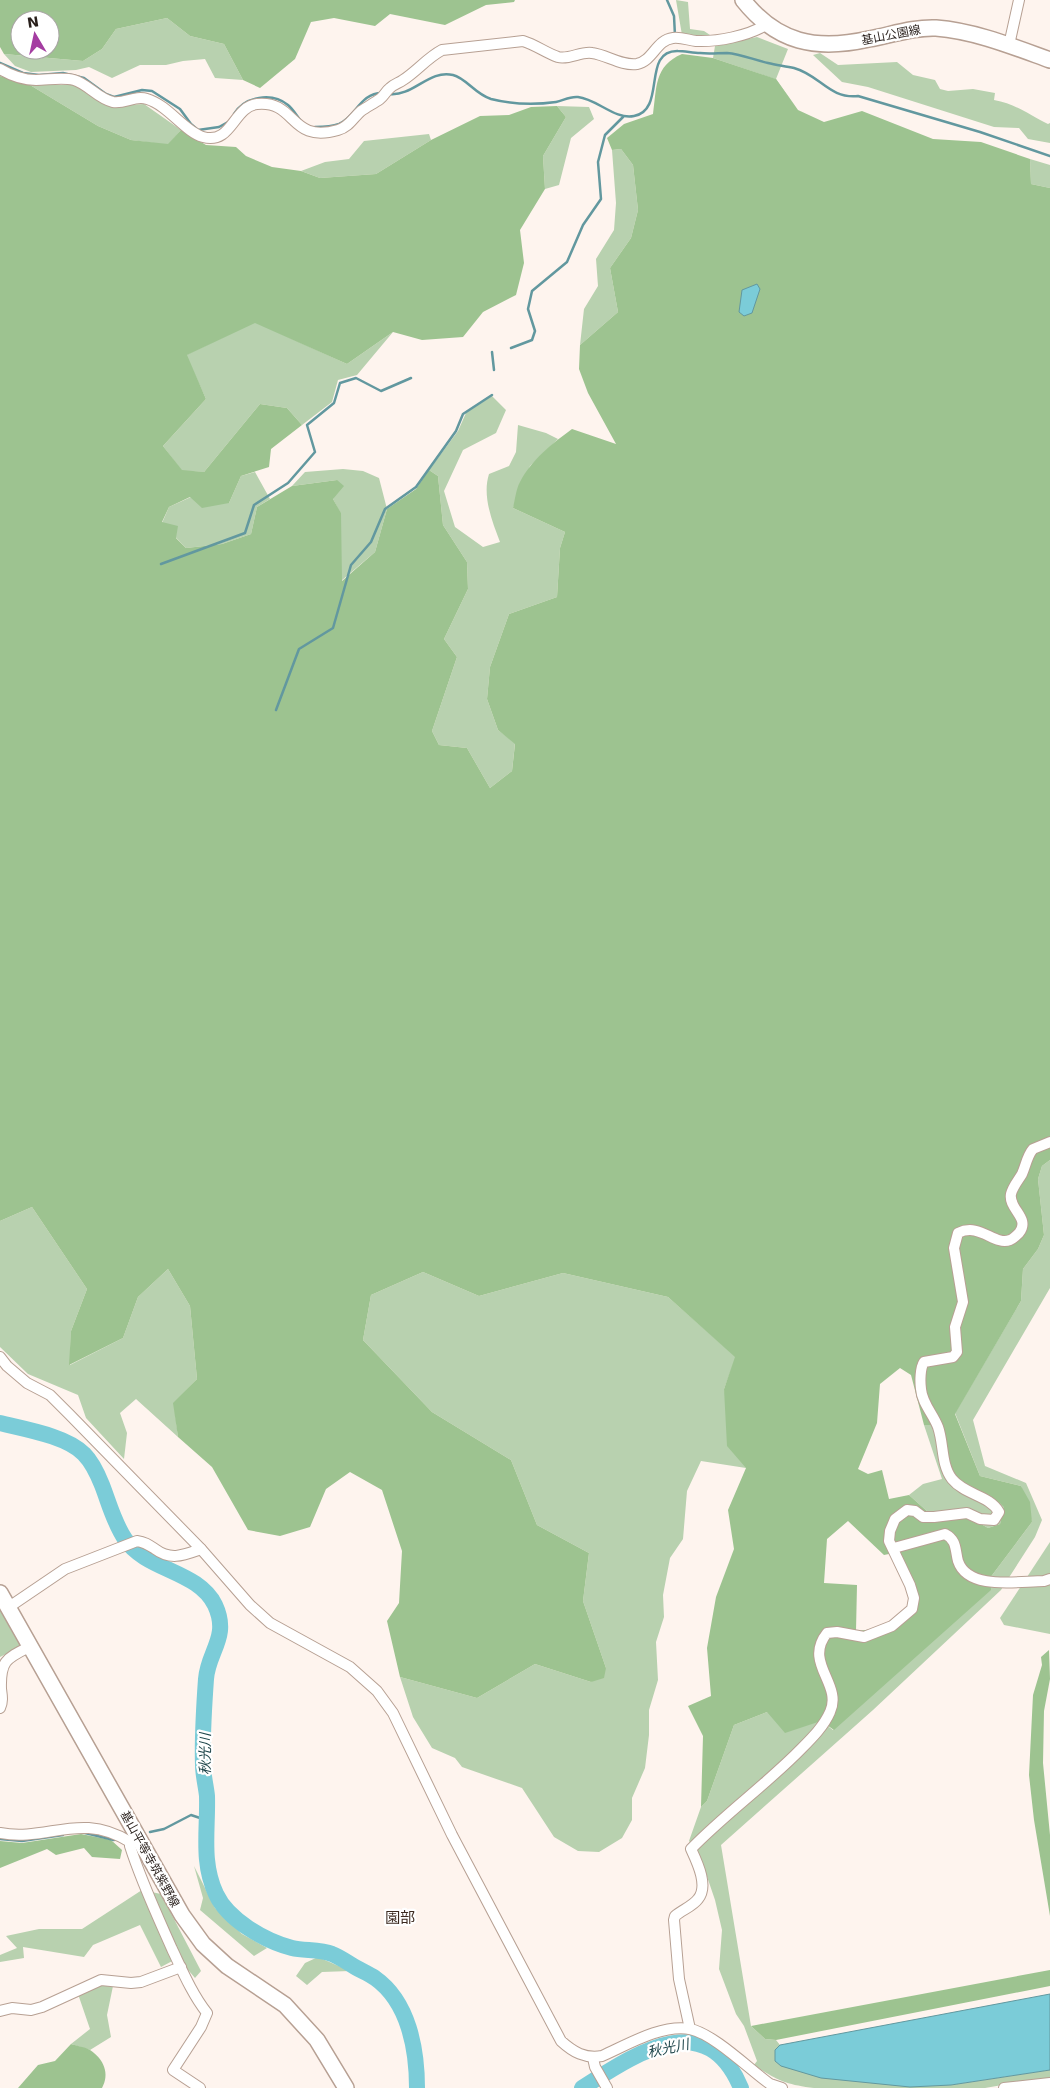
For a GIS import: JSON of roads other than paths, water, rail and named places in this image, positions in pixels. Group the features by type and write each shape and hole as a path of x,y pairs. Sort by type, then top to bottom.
{"main road":[{"name":"基山公園線","path":"742,0 766,25 787,36 821,45 842,44 906,30 935,28 966,33 1009,45 1050,60"},
{"name":"基山平等寺筑紫野線","path":"0,1593 31,1646 134,1840 182,1915 203,1944 227,1966 285,2006 317,2040 346,2088"}],"street":[{"path":"1009,45 1019,0"},
{"path":"0,69 17,77 34,80 73,80 113,102 145,98 161,106 193,132 203,137 223,135 231,128 244,109 258,104 277,106 284,110 298,126 314,133 339,130 348,125 361,112 381,98 390,88 404,80 430,56 442,50 523,42 535,45 558,57 588,52 623,63 636,64 650,56 662,42 670,38 695,41 710,40 754,32 766,25"},
{"path":"690,2029 679,1979 674,1920 675,1916 696,1902 702,1892 699,1867 691,1849 788,1762 824,1723 834,1701 820,1666 821,1642 827,1634 837,1632 864,1637 892,1626 912,1609 914,1598 894,1548 889,1541 894,1519 907,1510 915,1511 923,1517 934,1518 967,1513 990,1521 994,1520 999,1512 996,1506 963,1489 952,1480 946,1469 938,1427 923,1399 920,1388 922,1366 924,1362 953,1357 957,1352 956,1328 963,1302 954,1248 958,1233 971,1229 1003,1240 1010,1240 1018,1235 1023,1222 1010,1196 1033,1149 1040,1144 1050,1142"},
{"path":"0,1357 7,1366 27,1383 50,1395 64,1408 201,1549 250,1605 270,1623 335,1657 350,1667 377,1691 393,1713 452,1835 556,2033 568,2047 594,2062 606,2087"},
{"path":"894,1548 945,1534 951,1537 955,1544 959,1562 967,1574 978,1580 1000,1582 1050,1579"},
{"path":"9,1607 65,1569 137,1541 144,1542 161,1554 171,1557 185,1555 201,1549"},
{"path":"0,1708 2,1704 0,1677 3,1664 7,1658 31,1646"},
{"path":"0,1833 22,1836 78,1827 97,1829 134,1840 145,1886 200,2005 207,2012 201,2027 173,2070 200,2088"},
{"path":"0,2011 12,2008 31,2010 101,1980 130,1984 181,1966"},
{"path":"594,2062 602,2056 664,2031 690,2029 704,2035 770,2084 782,2088"},
{"path":"1004,2088 1050,2083"}],"water":[{"path":"757,284 760,289 752,313 744,316 739,312 742,290"},
{"path":"1050,1994 1050,2070 951,2085 910,2087 821,2078 781,2066 775,2061 775,2050 780,2045"}],"waterway":[{"path":"667,0 674,16 675,36"},
{"path":"389,94 398,94 444,74 458,77 485,97 499,101 540,104 578,97 592,101 620,115 634,116 644,111 650,103 660,60 667,53 678,51 727,53 794,68 803,71 839,94 858,96 980,132 1050,156"},
{"path":"0,63 23,73 39,75 63,73 84,78 106,94 114,97 142,90 152,91 180,109 198,130 219,127 228,122"},
{"path":"315,127 330,126 345,121 368,97 382,93"},
{"path":"234,114 245,103 267,97 282,101 288,105 301,121"},
{"path":"511,348 532,340 535,331 528,309 532,291 567,262 583,225 601,199 598,162 605,135 623,117"},
{"path":"492,352 494,370"},
{"path":"161,564 245,533 254,505 288,483 315,452 307,425 334,403 340,383 356,378 381,391 411,378"},
{"path":"276,710 299,649 333,628 351,565 371,542 385,509 416,487 456,431 463,414 492,395"},
{"name":"秋光川","path":"0,1423 67,1442 84,1454 97,1473 121,1533 134,1550 158,1565 197,1584 207,1593 215,1605 220,1626 217,1644 210,1660 206,1679 203,1722 203,1773 207,1796 206,1846 208,1870 216,1894 238,1921 259,1935 292,1948 322,1951 335,1955 375,1978 387,1988 396,2000 409,2028 413,2043 417,2088"},
{"path":"150,1832 164,1829 191,1815 206,1820"},
{"path":"85,1833 114,1840"},
{"path":"0,1839 22,1841 63,1835"},
{"name":"秋光川","path":"582,2088 646,2051 668,2044 689,2042 709,2048 726,2063 741,2088"}],"district":[{"name":"園部","path":"400,1918"}]}
